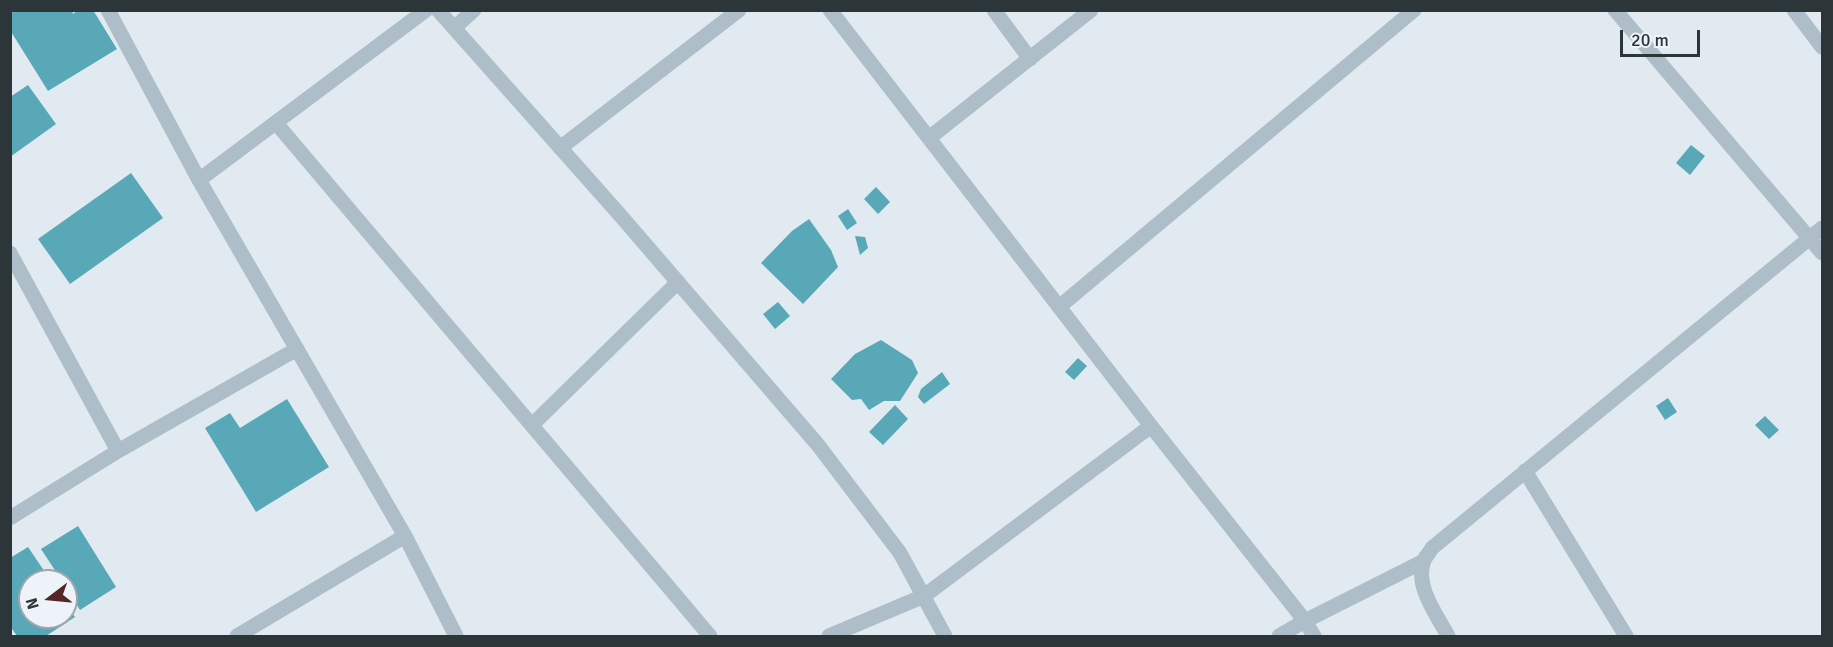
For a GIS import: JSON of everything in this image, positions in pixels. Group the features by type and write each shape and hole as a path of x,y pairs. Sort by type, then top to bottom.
{"street":[{"path":"108,10 199,180 405,536 456,636"},
{"path":"199,180 426,10"},
{"path":"438,10 678,282 818,445 900,553 945,636"},
{"path":"454,28 474,10"},
{"path":"560,148 739,10"},
{"path":"830,10 1151,426 1305,621 1314,636"},
{"path":"994,10 1030,58"},
{"path":"928,138 1091,10"},
{"path":"1059,307 1413,10"},
{"path":"1615,10 1816,233 1822,253"},
{"path":"1794,10 1822,47"},
{"path":"276,123 710,636"},
{"path":"1448,636 1426,594 1422,579 1424,561 1432,548 1816,233"},
{"path":"10,253 118,451"},
{"path":"532,425 678,282"},
{"path":"10,518 118,451 297,349"},
{"path":"829,636 924,596 1151,426"},
{"path":"1525,471 1626,636"},
{"path":"237,636 405,536"},
{"path":"1279,636 1424,561"}],"building":[{"path":"16,10 72,10 73,14 78,10 93,10 117,49 48,91 10,30 10,14"},
{"path":"28,85 56,124 10,157 10,97"},
{"path":"1691,145 1705,156 1690,175 1676,163"},
{"path":"131,173 163,218 70,284 38,239"},
{"path":"876,187 890,202 878,214 864,199"},
{"path":"848,209 857,223 847,230 838,216"},
{"path":"809,219 831,250 838,267 803,304 761,263 792,231"},
{"path":"855,236 865,237 868,248 860,255"},
{"path":"778,302 790,316 775,329 763,314"},
{"path":"881,340 912,360 918,373 900,401 884,401 869,410 861,399 852,400 831,379 855,354"},
{"path":"1078,358 1087,366 1074,380 1065,372"},
{"path":"942,372 950,384 924,404 918,397 921,389"},
{"path":"1668,398 1677,412 1665,420 1656,406"},
{"path":"287,399 329,467 256,512 205,428 230,413 240,428"},
{"path":"895,405 908,419 883,445 869,432"},
{"path":"1765,416 1779,430 1769,439 1755,425"},
{"path":"78,526 116,587 80,610 78,607 78,569 54,569 41,549"},
{"path":"28,547 43,569 18,569 18,629 57,629 46,636 17,636 10,626 10,558"}]}
